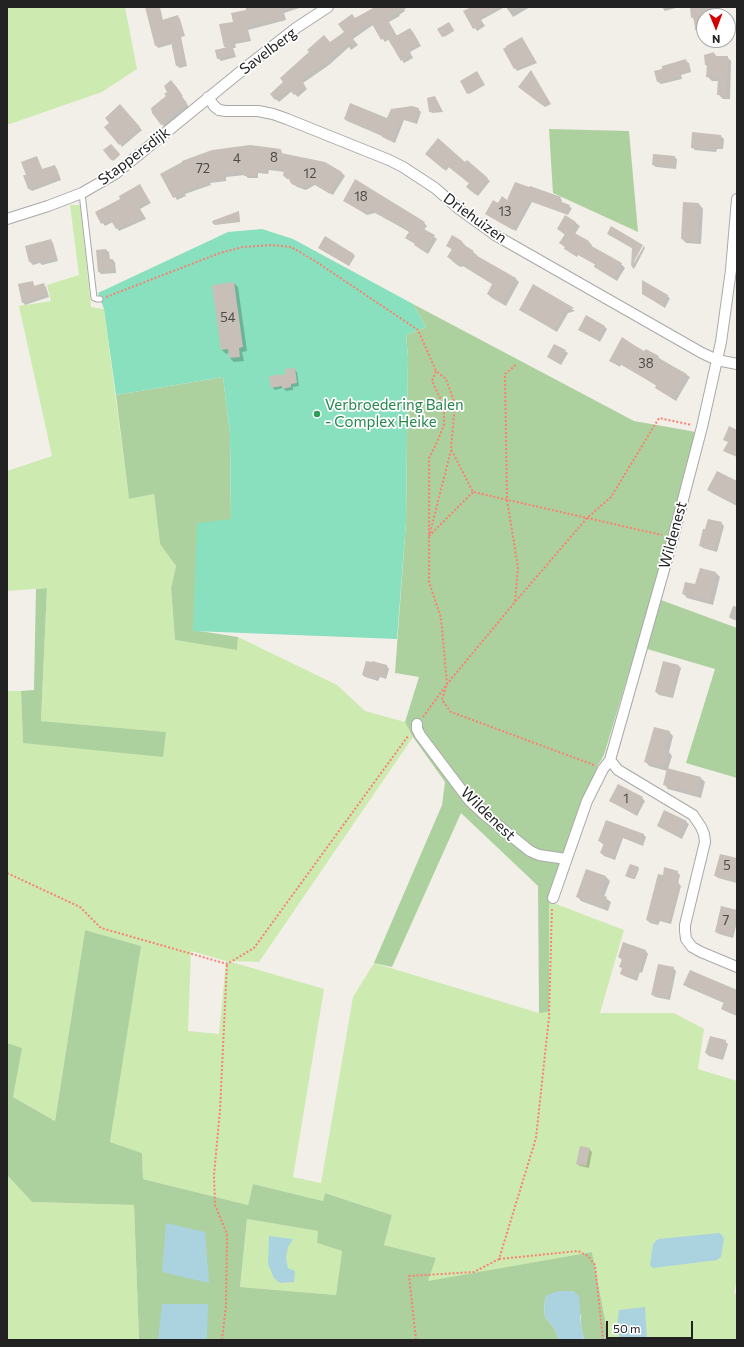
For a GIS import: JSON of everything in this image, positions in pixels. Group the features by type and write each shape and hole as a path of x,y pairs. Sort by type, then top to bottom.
{"street":[{"name":"Savelberg","path":"208,96 296,28 328,7"},
{"name":"Stappersdijk","path":"7,219 82,193 116,174 208,96"},
{"name":"Driehuizen","path":"208,96 214,106 219,110 258,111 287,118 403,166 495,235 702,353 717,360 737,364"},
{"name":"Wildenest","path":"553,898 587,801 602,768 610,760 673,538 702,427 721,342 731,270 737,198"},
{"name":"Wildenest","path":"417,724 417,729 420,735 469,800 485,815 530,851 539,855 566,859"},
{"path":"610,760 618,770 692,815 701,827 705,842 686,925 686,939 692,947 701,952 737,967"}],"lane":[{"path":"82,193 94,298 97,300 100,299"}],"path":[{"path":"100,299 220,253 243,247 271,245 291,247 315,261 418,330 436,371 446,378 455,404 451,449 429,536"},
{"path":"515,602 518,567 507,500 505,374 517,364"},
{"path":"436,371 432,381 444,406 444,425 428,458 429,582 441,618 447,684 442,700 451,712 602,768"},
{"path":"7,873 80,907 102,928 227,964 254,948 447,684 587,518 611,497 659,418 702,427"},
{"path":"451,449 473,492 673,538"},
{"path":"429,536 473,492"},
{"path":"499,1259 536,1138 549,1017 553,898"},
{"path":"222,1340 226,1306 227,1234 215,1204 214,1175 220,1110 227,964"},
{"path":"416,1340 409,1276 474,1272 499,1259 578,1251 588,1256 595,1265 603,1340"}],"green space":[{"path":"7,7 125,7 137,69 102,92 7,125"},
{"path":"549,129 629,131 638,232 553,193"},
{"path":"70,205 80,205 91,307 104,309 129,499 154,494 160,544 176,566 171,588 175,640 237,649 238,637 337,685 365,711 405,722 413,737 259,962 228,961 324,989 293,1177 321,1183 353,997 374,963 539,1013 549,1012 549,899 556,904 624,930 600,1013 674,1013 704,1029 698,1069 737,1081 737,1280 734,1293 737,1294 737,1340 609,1340 592,1252 427,1282 436,1258 384,1245 392,1215 325,1193 323,1201 253,1184 248,1205 143,1179 142,1153 110,1142 140,946 85,930 55,1121 13,1097 21,1048 7,1043 7,691 21,691 23,743 165,732 41,721 47,588 7,591 7,471 52,456 19,306 51,301 47,285 79,275","holes":["191,951 226,961 219,1034 188,1031"]},
{"name":"Verbroedering Balen - Complex Heike","path":"262,229 293,239 413,304 426,327 406,335 408,357 406,523 397,639 193,631 197,523 231,519 230,434 223,377 116,395 104,309 98,293 228,232"},
{"path":"413,304 634,421 696,432 667,545 604,755 598,765 565,849 549,899 549,1012 539,1013 538,886 461,813 392,967 374,963 442,805 445,782 413,737 405,722 419,677 395,673 406,522 408,357 406,335 426,327"},
{"path":"223,377 230,434 231,520 193,630 238,637 237,650 175,640 171,588 176,566 160,544 154,494 129,499 116,395"},
{"path":"47,588 41,721 166,732 163,757 23,743 21,691 34,690 36,589"},
{"path":"661,600 737,628 737,778 686,763 715,669 647,649"},
{"path":"85,930 141,946 110,1142 142,1153 143,1179 248,1205 253,1184 323,1201 325,1193 392,1215 384,1245 436,1258 428,1281 592,1252 609,1340 584,1340 581,1326 581,1315 547,1295 544,1305 545,1317 554,1328 559,1340 139,1340 134,1205 32,1202 7,1175 7,1043 22,1048 13,1097 55,1121","holes":["247,1219 318,1231 317,1243 342,1251 336,1295 240,1287"]},
{"path":"7,1175 32,1202 134,1205 139,1340 7,1340"},
{"path":"247,1219 319,1231 317,1243 342,1251 336,1295 240,1287"}],"water":[{"path":"166,1223 205,1232 209,1283 162,1272"},
{"path":"719,1233 724,1239 721,1257 717,1260 653,1268 650,1265 653,1244 658,1239"},
{"path":"269,1236 293,1239 288,1247 286,1258 288,1268 295,1271 294,1282 280,1283 274,1278 268,1264"},
{"path":"558,1291 573,1291 579,1296 581,1326 584,1340 559,1340 554,1328 545,1317 544,1305 547,1295"},
{"path":"162,1304 208,1304 207,1340 158,1340"},
{"path":"645,1307 647,1340 620,1340 617,1327 619,1310"}],"building":[{"path":"145,7 159,7 162,20 178,15 183,33 179,34 185,64 176,66 171,42 155,46"},
{"path":"246,7 281,7 284,18 246,27 249,38 233,42 234,45 224,47 219,24 233,22 231,13 246,10"},
{"path":"375,7 408,7 387,19 396,36 410,28 419,43 408,49 411,55 401,61 386,36 381,40 371,22 351,36 355,42 347,47 345,45 326,62 301,79 305,86 294,95 289,89 275,100 270,94 283,82 280,78 309,52 307,50 324,35 330,42 344,32 338,24 352,14 355,18"},
{"path":"471,7 499,7 480,18 483,24 473,29 463,11"},
{"path":"690,7 707,7 696,8 696,30 694,17 691,18"},
{"path":"449,22 454,30 442,37 437,29"},
{"path":"522,37 535,60 514,69 503,49"},
{"path":"232,46 234,55 217,59 215,50"},
{"path":"714,52 714,56 728,56 726,95 717,95 718,78 706,77 707,65 705,65 704,55"},
{"path":"686,59 689,70 679,72 680,76 657,82 654,71 662,69 662,66"},
{"path":"531,70 549,101 542,105 518,87"},
{"path":"477,71 484,84 467,94 460,81"},
{"path":"171,80 187,103 161,125 152,113 151,108 166,96 164,94 167,92 164,86"},
{"path":"435,96 441,110 429,112 427,98"},
{"path":"350,103 387,118 391,109 412,106 419,108 414,122 401,118 392,141 382,137 382,135 344,119"},
{"path":"120,104 140,127 119,145 104,127 109,123 105,118"},
{"path":"692,132 721,135 720,147 714,147 714,150 691,148"},
{"path":"438,138 465,162 467,160 488,178 475,194 466,187 469,183 446,165 443,169 425,154"},
{"path":"111,144 120,154 111,160 103,150"},
{"path":"250,145 281,149 281,153 325,162 342,172 330,194 312,183 303,187 293,185 289,178 283,176 284,170 267,168 266,172 256,171 256,176 244,176 244,172 223,175 224,179 208,181 208,183 183,191 184,193 173,198 160,174 182,161 212,150"},
{"path":"653,154 675,156 674,167 652,165"},
{"path":"37,156 42,169 55,165 59,177 28,189 23,175 26,175 21,162"},
{"path":"355,179 425,222 422,228 435,235 425,252 405,238 409,232 372,210 363,212 343,201"},
{"path":"515,182 561,197 559,201 570,205 566,214 530,200 513,230 485,214 493,200 498,203 502,196 507,200"},
{"path":"140,184 149,200 138,206 144,216 128,225 127,223 116,229 110,219 101,224 95,212 120,199 119,196"},
{"path":"683,202 699,203 697,240 681,239"},
{"path":"239,211 240,221 213,224 212,221"},
{"path":"565,215 576,222 571,231 589,241 588,244 622,263 614,278 594,267 595,264 575,252 574,254 564,249 565,247 559,243 565,234 557,229"},
{"path":"611,226 643,245 631,267 632,248 607,234"},
{"path":"452,235 474,251 472,253 516,278 502,303 487,294 492,284 447,257 452,249 446,246"},
{"path":"325,236 354,254 348,265 318,248"},
{"path":"51,239 56,258 39,263 38,260 29,262 25,246"},
{"path":"106,249 108,259 113,259 114,270 98,272 96,250"},
{"path":"642,280 668,295 662,306 642,294"},
{"path":"33,281 34,286 44,283 47,295 22,303 18,284"},
{"path":"234,282 243,347 239,348 240,357 229,358 228,349 221,350 212,285"},
{"path":"533,284 574,308 565,311 554,330 519,310"},
{"path":"586,315 605,326 597,340 578,330"},
{"path":"622,337 644,351 646,349 659,356 658,358 687,374 673,399 655,388 656,385 618,363 617,365 609,361"},
{"path":"554,344 566,350 558,363 547,357"},
{"path":"295,368 297,383 291,384 291,387 282,389 282,386 271,388 269,376 286,374 285,369"},
{"path":"729,426 737,430 737,457 723,451 728,442 723,440"},
{"path":"717,471 737,481 737,497 734,503 707,490"},
{"path":"708,519 722,522 714,550 699,546 703,529 705,529"},
{"path":"700,568 716,572 709,601 682,594 685,582 695,584"},
{"path":"366,661 387,665 384,677 377,675 376,679 362,675"},
{"path":"663,661 679,665 671,696 655,692"},
{"path":"654,727 670,731 664,749 668,750 664,767 644,762"},
{"path":"667,768 701,777 697,794 663,785"},
{"path":"618,784 643,797 634,814 609,801"},
{"path":"664,810 687,821 679,837 657,826"},
{"path":"606,820 644,834 641,844 621,836 613,858 600,853 604,843 598,841"},
{"path":"720,854 737,858 737,881 714,876"},
{"path":"630,864 639,867 633,879 625,876"},
{"path":"664,867 678,871 675,881 679,882 669,922 657,919 656,923 646,920 658,874 663,875"},
{"path":"586,869 606,876 600,894 607,897 603,907 576,897"},
{"path":"721,906 737,910 731,936 715,932"},
{"path":"623,942 646,950 635,979 620,974 622,968 619,967 622,959 618,957"},
{"path":"658,964 674,967 668,998 651,995"},
{"path":"690,970 737,990 737,1015 721,1009 724,1002 683,985"},
{"path":"710,1036 726,1040 721,1058 705,1053"},
{"path":"580,1146 590,1148 586,1166 576,1164"}],"place":[{"name":"Verbroedering Balen - Complex Heike","path":"317,414"}]}
